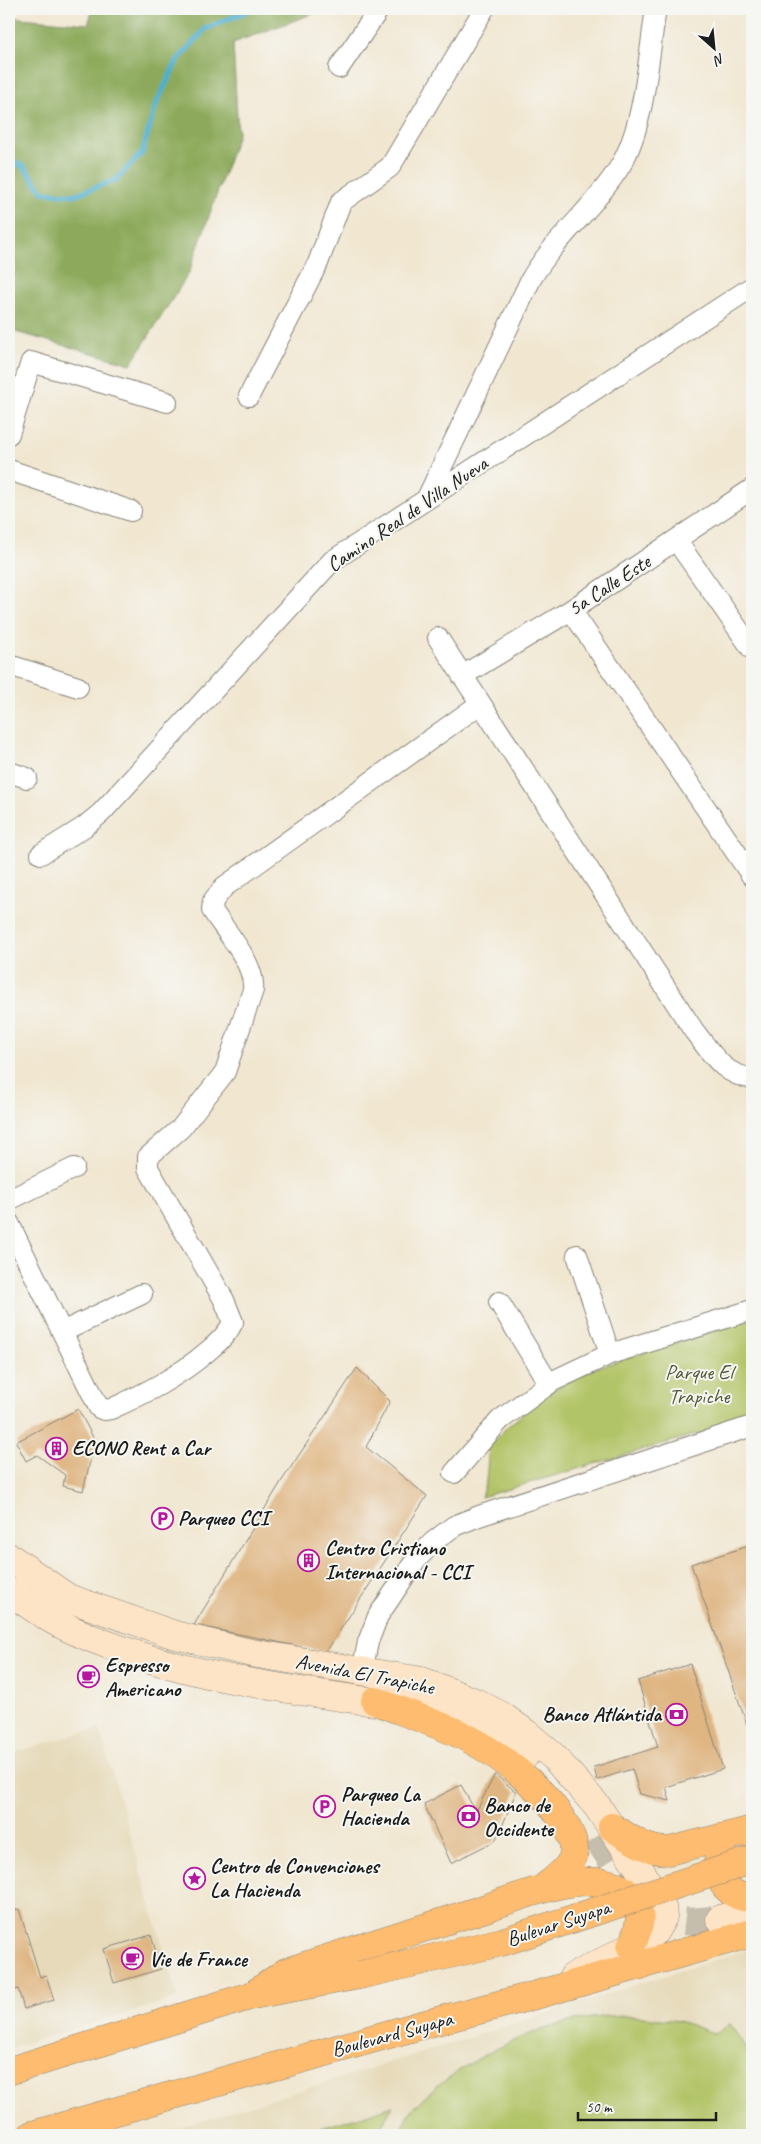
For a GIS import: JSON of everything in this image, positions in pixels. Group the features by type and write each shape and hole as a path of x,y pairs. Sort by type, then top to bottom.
{"main road":[{"name":"Avenida El Trapiche","path":"9,1558 68,1598 175,1635 252,1653 422,1681 475,1702 502,1716 554,1757 597,1806 604,1832"},
{"name":"Avenida El Trapiche","path":"9,1591 58,1623 106,1644 182,1668 440,1712 470,1723 497,1736 521,1752 548,1775 604,1832 658,1897 663,1917 656,1931 631,1947 536,1995"},
{"path":"182,1668 244,1668 334,1685 345,1685 354,1681 358,1679 362,1672"},
{"path":"375,1701 455,1732 479,1745 506,1763 529,1782 556,1810 572,1835 575,1847 573,1857 567,1867 545,1887"},
{"path":"604,1832 656,1851 669,1851 742,1832"},
{"path":"742,1832 724,1844 718,1856 717,1868 720,1880 728,1890 738,1896 752,1898"},
{"name":"Bulevar Suyapa","path":"253,1995 360,1975 502,1942 752,1860"},
{"path":"9,2071 253,1995 286,1972 545,1887 593,1882 606,1883 618,1887 629,1894 636,1904 640,1922 638,1932 631,1947"},
{"path":"720,1919 752,1912"},
{"name":"Boulevard Suyapa","path":"32,2135 752,1933"}],"street":[{"path":"339,68 379,9"},
{"path":"249,396 318,263 340,202 390,167 484,9"},
{"path":"427,498 534,274 613,178 629,150 638,127 656,9"},
{"name":"Camino Real de Villa Nueva","path":"41,854 84,827 101,813 212,694 325,567 340,554 752,287"},
{"path":"9,434 31,362 168,402"},
{"path":"9,470 131,511"},
{"name":"5a Calle Este","path":"462,676 572,610 752,489"},
{"path":"676,540 752,649"},
{"path":"572,610 752,876"},
{"path":"438,638 694,1030 723,1067 740,1077 752,1078"},
{"path":"9,665 78,687"},
{"path":"9,1223 99,1408 104,1410 132,1400 170,1380 186,1370 229,1331 233,1322 224,1300 148,1168 148,1157 181,1128 214,1089 225,1072 253,990 254,980 238,948 212,910 213,901 224,887 480,704"},
{"path":"9,1200 74,1168"},
{"path":"578,1255 610,1354"},
{"path":"62,1332 142,1294"},
{"path":"499,1302 549,1384"},
{"path":"454,1473 500,1420 549,1384 610,1354 752,1310"},
{"path":"362,1672 368,1642 378,1616 414,1561 433,1542 454,1526 479,1516 752,1426"}],"shaded area":[{"path":"99,1728 178,1998 9,2048 9,1754"},
{"path":"752,1948 752,2135 157,2135 510,2025"}],"green space":[{"path":"93,9 326,9 233,43 238,134 189,273 131,364 9,330 9,17 88,24"},
{"name":"Parque El Trapiche","path":"752,1319 752,1418 481,1497 486,1481 489,1446 507,1427 552,1390 593,1369"},
{"path":"607,2016 634,2016 679,2021 716,2034 730,2023 752,2059 752,2135 398,2135 416,2106 448,2078 467,2065 507,2044 549,2027"},
{"path":"393,2106 376,2135 298,2135"}],"building":[{"name":"Centro Cristiano Internacional - CCI","path":"357,1368 390,1401 366,1447 427,1496 326,1652 194,1625 281,1482"},
{"name":"ECONO Rent a Car","path":"78,1409 95,1441 83,1491 63,1486 65,1475 37,1455 26,1461 16,1442"},
{"path":"752,1545 752,1739 691,1564"},
{"name":"Banco Atlántida","path":"690,1664 723,1769 666,1787 670,1801 640,1794 632,1769 597,1780 594,1767 658,1747 638,1681"},
{"name":"Banco de Occidente","path":"495,1774 516,1792 501,1829 495,1841 451,1863 424,1804 461,1785 476,1812"},
{"path":"19,1909 40,1977 46,1975 54,2000 24,2009 18,1989 13,1991 9,1978 9,1912"},
{"name":"Vie de France","path":"151,1935 161,1969 114,1983 104,1949"}],"waterway":[{"path":"9,159 24,167 43,192 74,195 116,180 142,153 156,104 177,61 205,29 252,9"}],"tunnel":[{"path":"596,1837 638,1895 660,1913 683,1921 696,1922 720,1919"}],"place":[{"name":"ECONO Rent a Car","path":"56,1448"},
{"name":"Parqueo CCI","path":"162,1518"},
{"name":"Centro Cristiano Internacional - CCI","path":"309,1560"},
{"name":"Espresso Americano","path":"89,1677"},
{"name":"Banco Atlántida","path":"677,1714"},
{"name":"Parqueo La Hacienda","path":"325,1806"},
{"name":"Banco de Occidente","path":"468,1817"},
{"name":"Centro de Convenciones La Hacienda","path":"194,1878"},
{"name":"Vie de France","path":"133,1959"}]}
